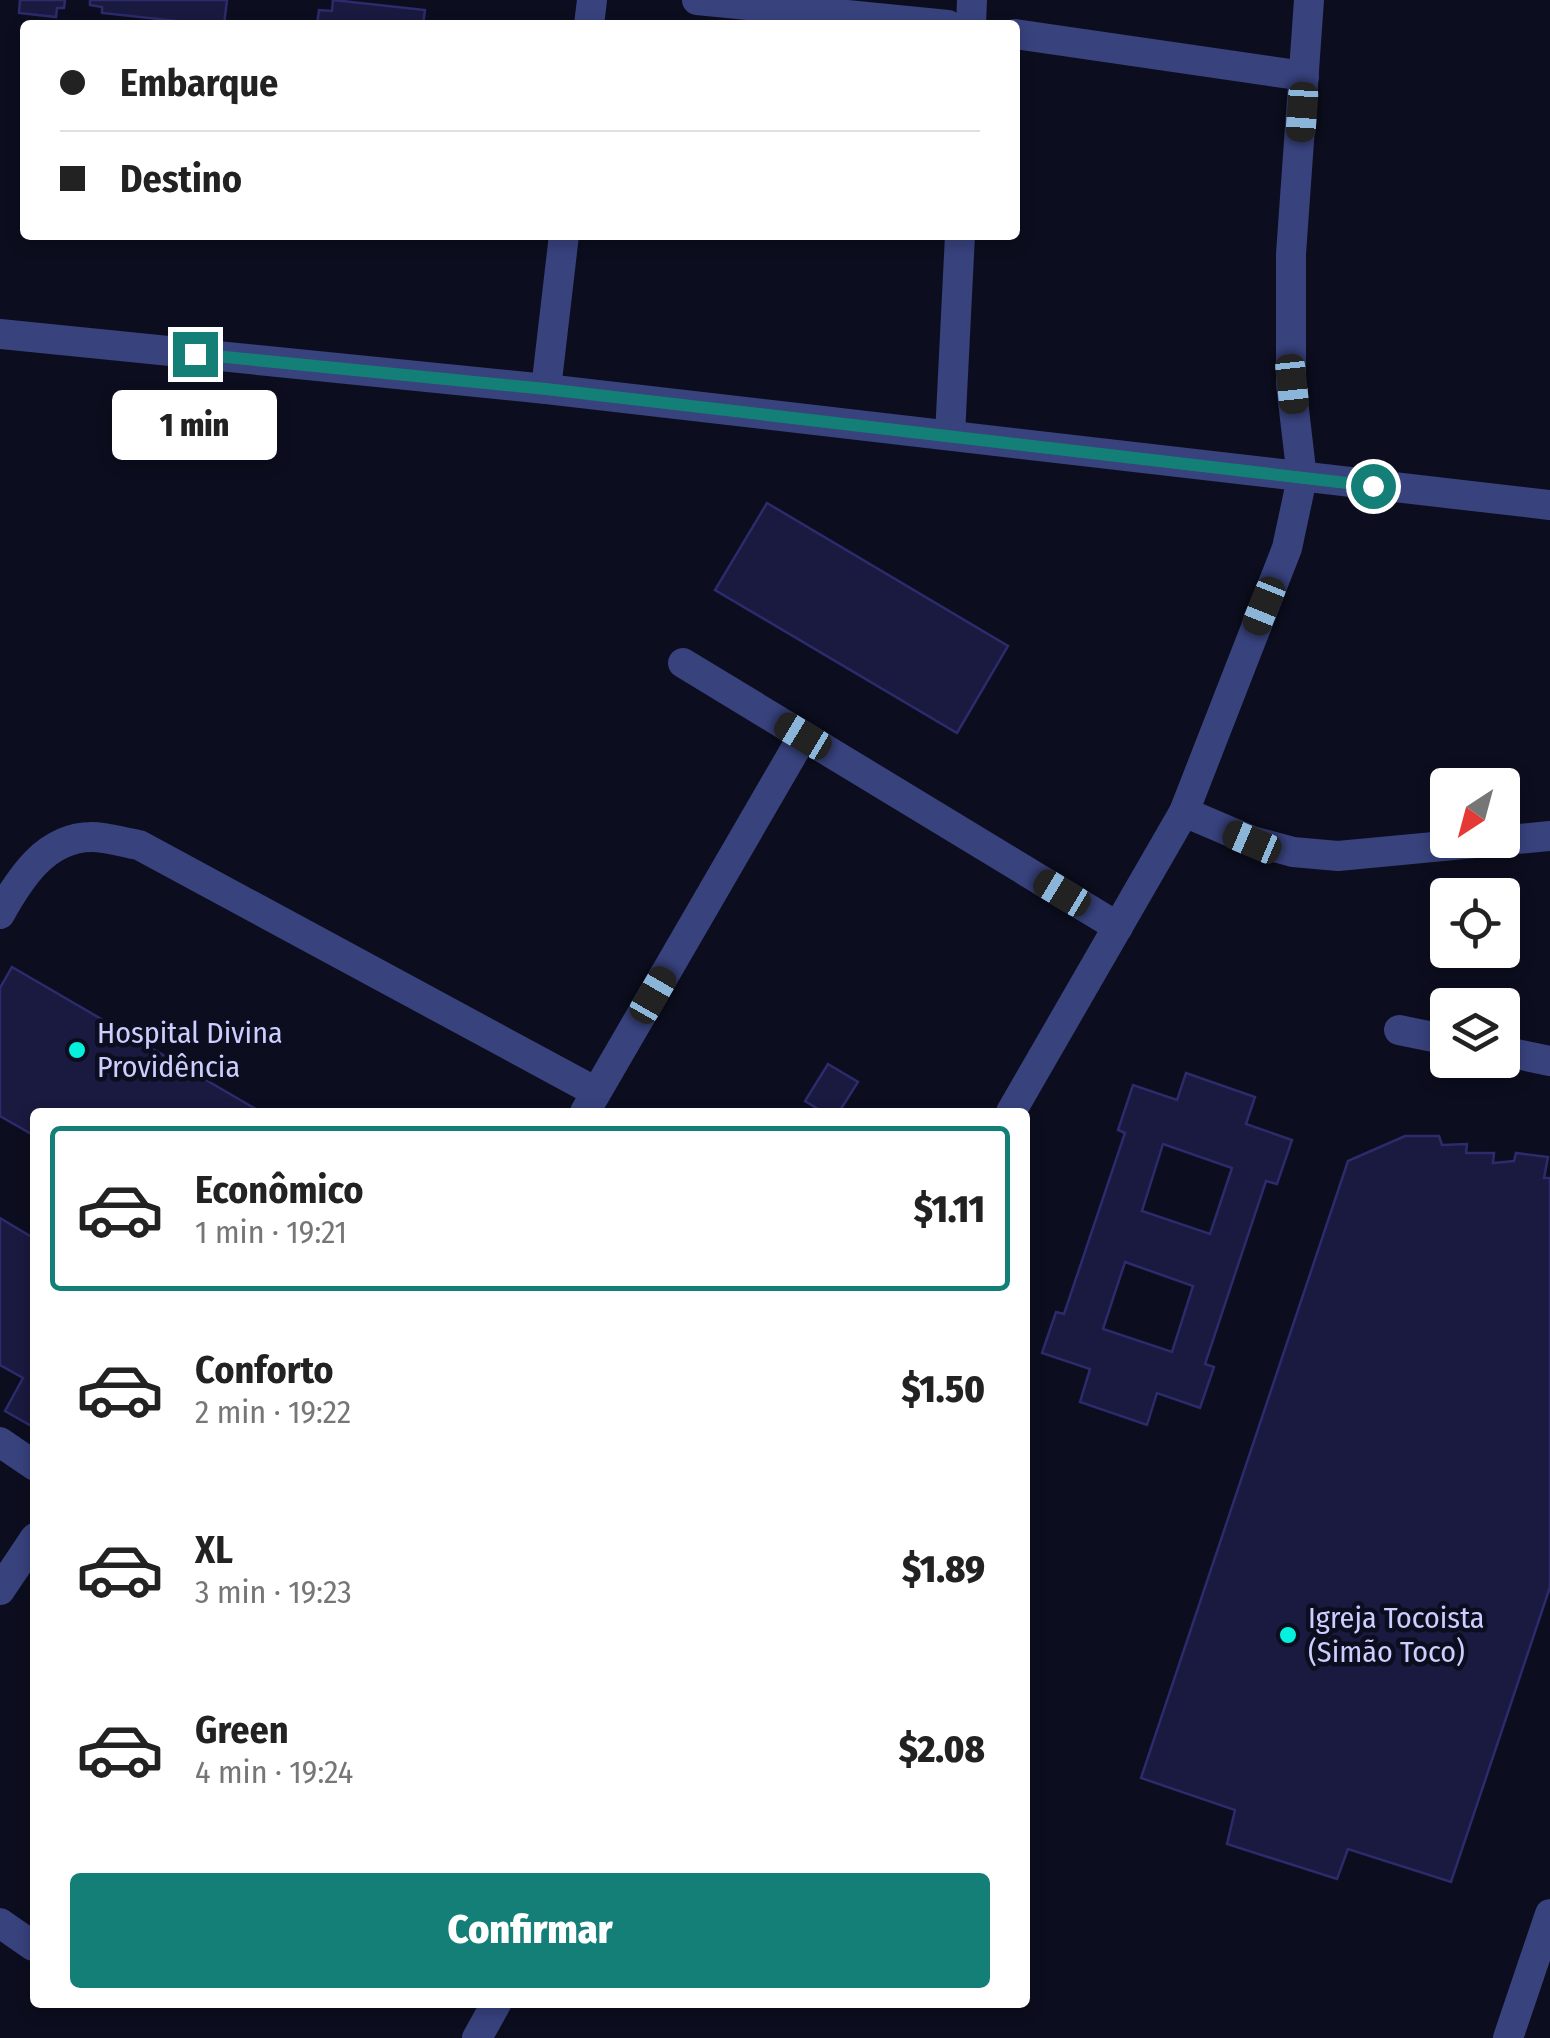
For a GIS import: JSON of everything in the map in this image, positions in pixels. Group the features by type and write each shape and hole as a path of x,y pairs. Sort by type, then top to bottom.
{"street":[{"path":"697,0 898,20"},
{"path":"1013,1108 1184,812 1287,548 1302,478 1292,384 1292,254 1309,0"},
{"path":"1020,35 1304,76"},
{"path":"546,389 563,240"},
{"path":"950,436 960,240"},
{"path":"0,334 546,389 1550,505"},
{"path":"683,663 1118,927"},
{"path":"0,914 44,851 90,837 140,846 591,1102 803,736"},
{"path":"1184,812 1252,842 1293,852 1338,856 1550,836"},
{"path":"1399,1030 1430,1036"},
{"path":"1520,1054 1550,1060"},
{"path":"0,1442 30,1463"},
{"path":"0,1590 30,1545"},
{"path":"1508,2038 1550,1914"},
{"path":"0,1924 30,1945"},
{"path":"477,2038 494,2008"}],"building":[{"path":"20,0 65,0 64,8 57,8 56,17 19,13"},
{"path":"90,0 227,0 225,20 168,20 102,13 102,7 90,5"},
{"path":"333,0 425,10 424,20 318,20 319,10 332,11"},
{"path":"196,394 234,418 215,451 176,427"},
{"path":"767,503 1008,646 957,733 715,590"},
{"name":"Hospital Divina Providência","path":"12,967 254,1108 30,1108 30,1133 0,1116 0,988"},
{"path":"828,1064 858,1082 842,1108 816,1108 805,1101"},
{"path":"1186,1073 1255,1097 1246,1124 1292,1140 1277,1184 1266,1181 1205,1364 1214,1367 1200,1408 1157,1393 1147,1425 1080,1402 1090,1369 1042,1353 1056,1312 1064,1314 1125,1133 1118,1130 1133,1085 1177,1100","holes":["1163,1144 1232,1168 1210,1234 1142,1211","1125,1262 1193,1286 1172,1352 1103,1329"]},
{"path":"1405,1136 1439,1136 1442,1145 1467,1144 1466,1153 1494,1153 1493,1163 1514,1161 1516,1153 1548,1157 1544,1178 1550,1178 1550,1587 1451,1882 1348,1849 1337,1879 1227,1844 1235,1810 1141,1778 1348,1161"},
{"path":"0,1218 30,1236 30,1425 5,1411 23,1378 0,1365"}],"place":[{"name":"Hospital Divina Providência","path":"77,1050"},
{"name":"Igreja Tocoista (Simão Toco)","path":"1288,1635"}],"route":[{"path":"195,354 546,389 1373,486"}]}
